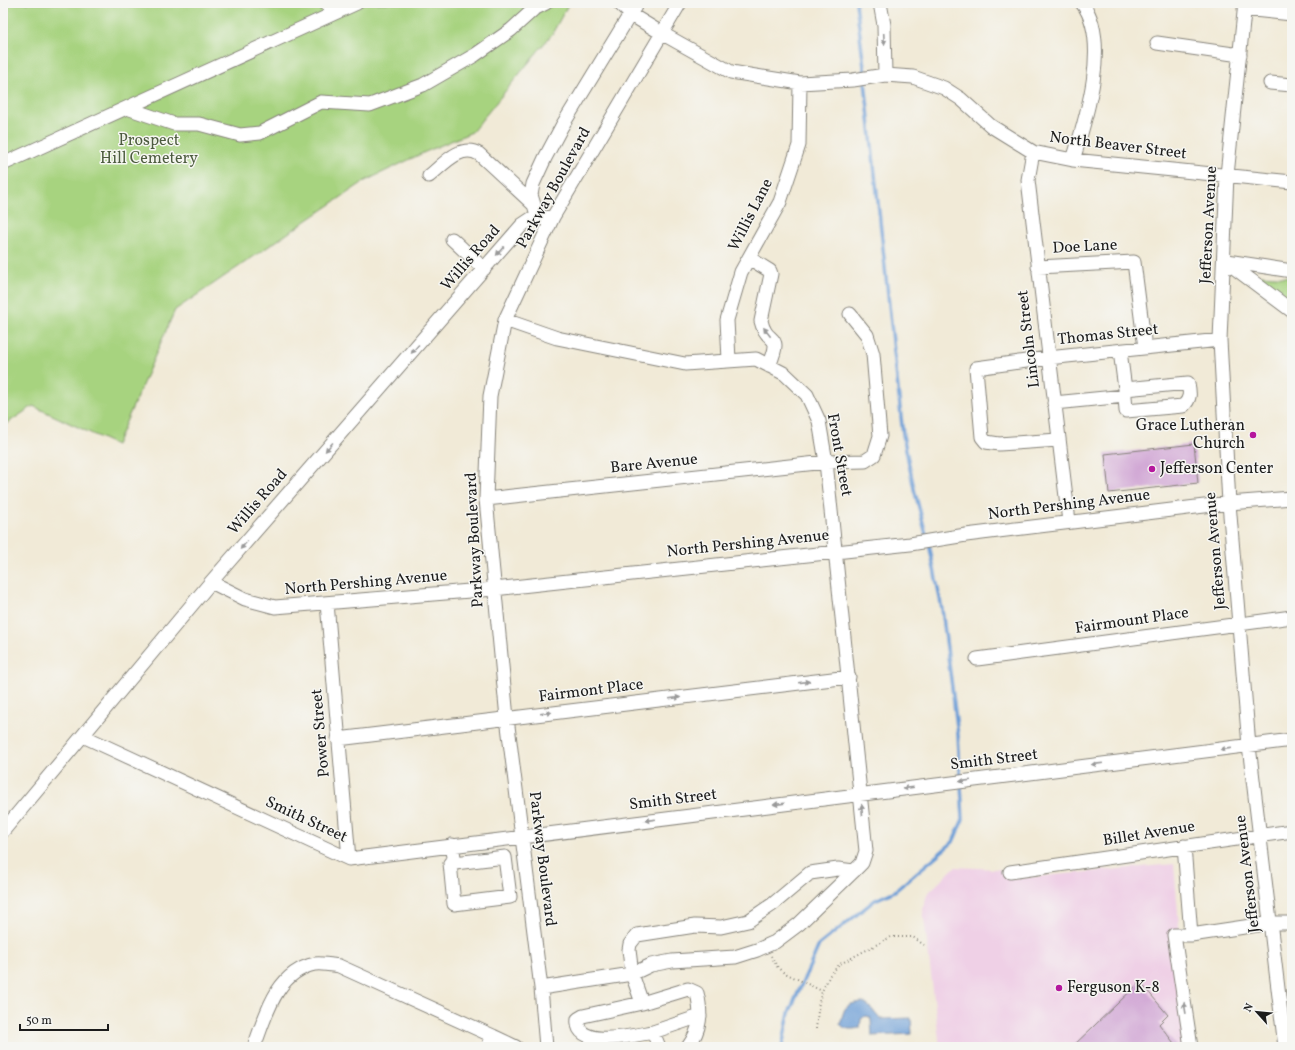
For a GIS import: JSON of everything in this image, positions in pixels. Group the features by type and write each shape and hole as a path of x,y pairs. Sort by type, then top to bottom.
{"street":[{"path":"316,3 318,21"},
{"path":"324,3 344,9"},
{"path":"3,164 357,3"},
{"path":"127,108 174,124 199,124 240,135 260,133 321,102 370,105 423,85 475,55 510,30 534,9 546,3"},
{"name":"North Beaver Street","path":"619,3 633,8 662,34 731,72 800,83 853,80 885,75 913,77 944,88 961,99 991,126 1033,152 1073,160 1292,182"},
{"name":"Parkway Boulevard","path":"546,1047 541,988 507,718 486,499 490,396 505,320 553,217 680,3"},
{"path":"880,3 884,25 885,75"},
{"path":"1244,6 1292,14"},
{"name":"Jefferson Avenue","path":"1244,6 1228,175 1220,340 1229,503 1249,746 1286,1047"},
{"path":"1073,160 1086,117 1093,75 1096,41 1085,7"},
{"path":"538,218 531,195 533,184 554,140 633,8"},
{"path":"1157,43 1240,55"},
{"name":"Willis Lane","path":"729,360 726,320 741,272 780,202 799,145 800,83"},
{"path":"1270,83 1292,85"},
{"path":"429,176 455,154 472,150 479,154 533,204"},
{"name":"Lincoln Street","path":"1033,152 1028,180 1048,358 1069,522"},
{"name":"Willis Road","path":"3,831 211,582 522,225 531,219 553,217"},
{"path":"452,239 484,269"},
{"path":"749,258 770,271 771,274 761,321 762,326 776,343 776,349 769,366"},
{"path":"1224,260 1292,271"},
{"path":"1224,260 1292,311"},
{"name":"Doe Lane","path":"1038,267 1134,262 1145,348"},
{"name":"Bare Avenue","path":"486,499 826,462 865,461 874,456 880,436 873,354 867,335 850,314"},
{"name":"Front Street","path":"505,320 557,338 685,364 756,359 785,374 807,395 819,421 826,462 866,851 862,863 799,924 775,942 766,946 735,957 672,961 651,965 632,974 541,988"},
{"name":"Thomas Street","path":"1058,440 999,444 986,442 982,437 976,368 1048,358 1220,340"},
{"path":"1054,403 1125,392 1120,351"},
{"name":"North Pershing Avenue","path":"211,582 245,599 275,607 327,603 494,589 910,544 966,535 1069,522 1229,503 1292,498"},
{"name":"Power Street","path":"327,603 349,859"},
{"name":"Fairmount Place","path":"977,659 1292,617"},
{"name":"Fairmont Place","path":"338,739 849,677"},
{"name":"Smith Street","path":"82,736 349,859 860,793 1292,740"},
{"name":"Billet Avenue","path":"1010,872 1260,834 1292,831"},
{"path":"494,840 501,860 510,897 454,904 450,863 501,860 524,860"},
{"path":"452,845 455,863"},
{"path":"1184,846 1191,935"},
{"path":"642,1003 632,974 630,944 637,936 695,926 721,927 748,921 773,904 810,873 838,869 854,871"},
{"path":"509,892 528,890"},
{"path":"1191,1047 1174,935 1191,935 1271,923 1292,923"},
{"path":"254,1047 275,993 292,973 315,964 339,966 491,1042 516,1047"},
{"path":"688,1047 698,1032 700,1016 697,993 688,988 642,1003 583,1016 578,1020 578,1026 582,1034 588,1039 601,1042 654,1032 700,1016"},
{"path":"654,1032 659,1047"}],"path":[{"path":"816,1029 819,1002 822,991 830,975 840,964 891,937 913,937 924,945"},
{"path":"766,946 778,968 794,978 822,991"}],"shaded area":[{"name":"Ferguson K-8","path":"1174,864 1189,1047 940,1047 923,910 927,894 955,867 999,869 1011,879"}],"green space":[{"name":"Prospect Hill Cemetery","path":"3,3 569,3 552,34 472,132 423,153 365,181 175,310 116,445 33,406 3,426"},
{"path":"1260,275 1292,277 1292,305"}],"water":[{"path":"863,1002 871,1008 880,1019 911,1018 912,1034 872,1036 870,1017 865,1016 861,1019 860,1028 850,1029 842,1026 840,1024 846,1007"}],"building":[{"name":"Jefferson Center","path":"1194,444 1198,483 1109,493 1105,454"},
{"path":"1140,982 1168,1015 1159,1024 1177,1047 1072,1047"}],"waterway":[{"path":"856,3 865,75"},
{"path":"865,81 903,435 914,489 927,538"},
{"path":"782,1047 789,1013 819,945 875,900 895,891 953,842 963,819 958,735 942,609 929,544"}],"place":[{"name":"Grace Lutheran Church","path":"1253,435"},
{"name":"Jefferson Center","path":"1152,469"},
{"name":"Ferguson K-8","path":"1059,988"}]}
